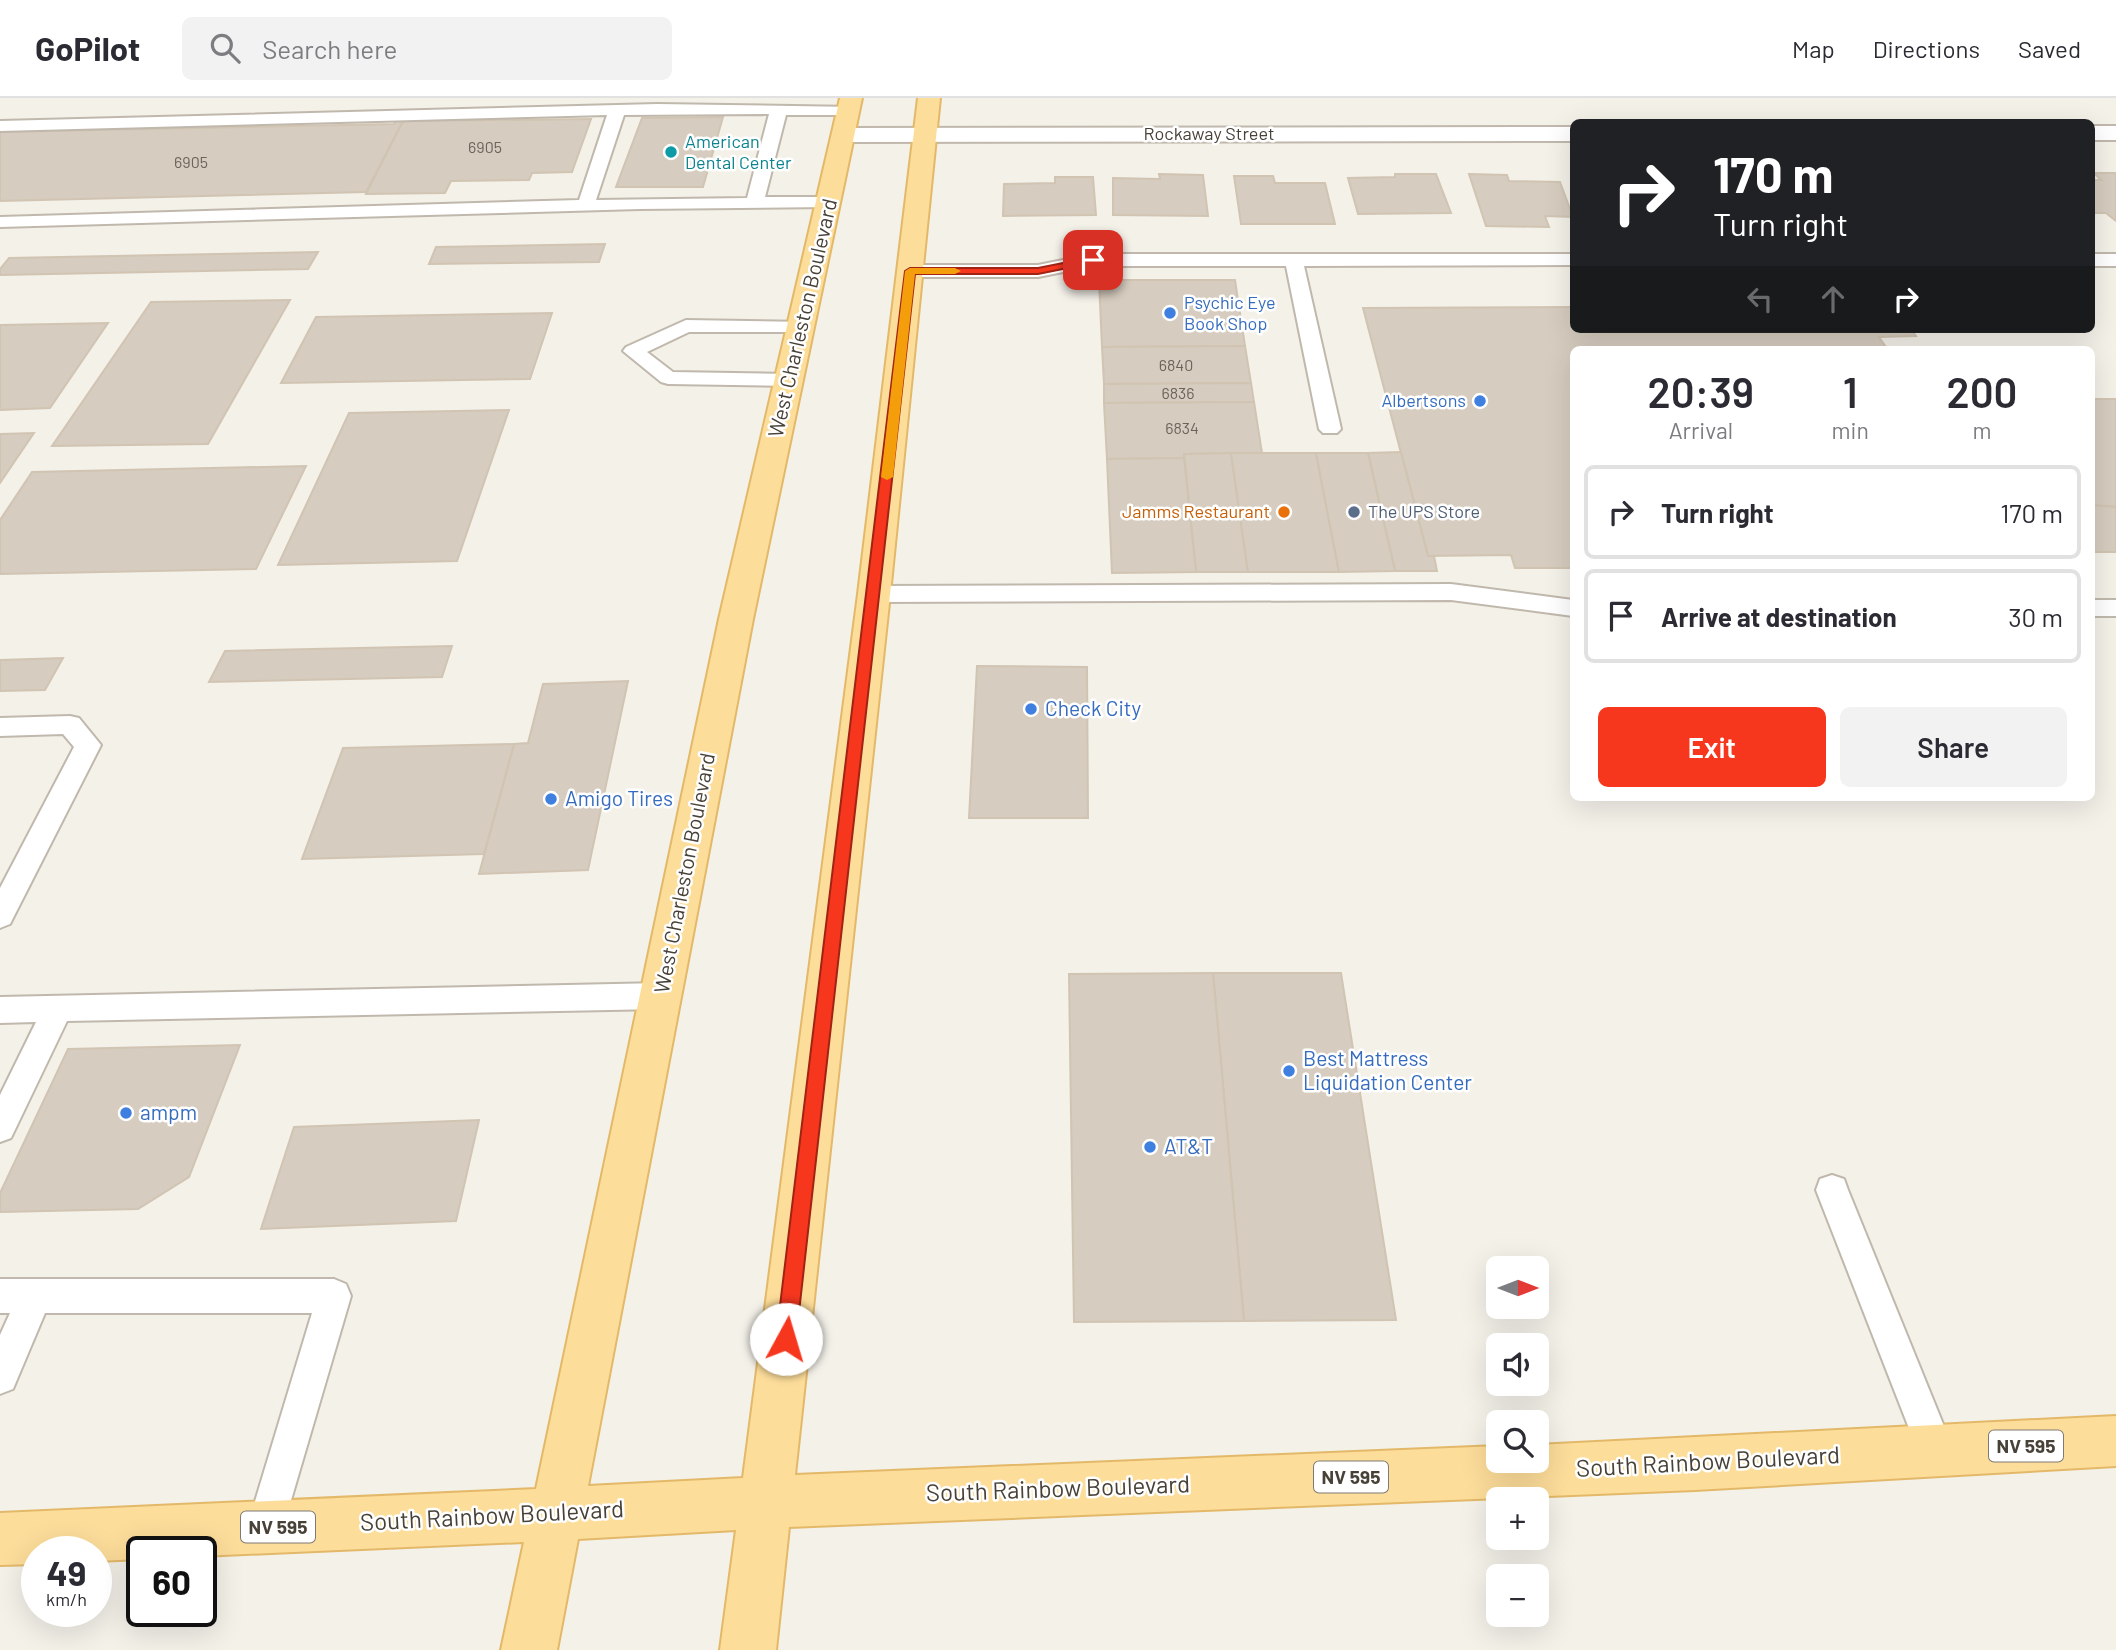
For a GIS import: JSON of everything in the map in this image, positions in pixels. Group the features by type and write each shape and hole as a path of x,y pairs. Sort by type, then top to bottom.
{"main road":[{"name":"West Charleston Boulevard","path":"530,1650 741,594 848,114"},
{"path":"748,1650 874,594 927,116"},
{"name":"South Rainbow Boulevard","path":"0,1539 765,1502 1695,1464 2116,1441"}],"street":[{"name":"Rockaway Street","path":"848,114 1570,134"},
{"path":"2095,133 2116,133"}],"lane":[{"path":"755,202 779,109"},
{"path":"0,126 617,110 779,109 848,114"},
{"path":"586,205 617,110"},
{"path":"0,222 586,205 830,202"},
{"path":"910,271 1038,271 1093,260 1570,260"},
{"path":"1294,260 1330,429"},
{"path":"2095,260 2116,260"},
{"path":"789,380 668,378 633,351 686,326 800,326"},
{"path":"874,594 1451,592 1570,608"},
{"path":"2095,608 2116,608"},
{"path":"0,727 70,725 88,745 0,916"},
{"path":"0,1010 661,996"},
{"path":"0,1128 58,1009"},
{"path":"1832,1190 1936,1451"},
{"path":"0,1296 334,1296 266,1528"},
{"path":"0,1376 35,1296"}],"building":[{"name":"American Dental Center","path":"723,117 703,187 616,187 642,118"},
{"path":"591,119 572,172 532,173 529,180 451,181 445,193 366,194 403,121"},
{"path":"396,121 403,121 366,192 0,201 0,132 394,124"},
{"path":"2095,173 2116,173 2116,221 2106,213 2095,213 2095,180 2101,180"},
{"path":"1159,174 1203,175 1208,216 1113,215 1113,178 1160,179"},
{"path":"1395,174 1436,174 1451,213 1358,214 1348,178 1395,177"},
{"path":"1469,174 1507,175 1509,181 1560,182 1570,209 1570,217 1545,216 1549,227 1486,226"},
{"path":"1234,176 1273,176 1275,183 1325,183 1335,224 1241,224"},
{"path":"1055,177 1093,177 1096,215 1003,216 1004,184 1055,183"},
{"path":"605,244 599,262 429,264 436,247"},
{"path":"318,252 308,269 0,275 0,269 9,258"},
{"name":"Psychic Eye Book Shop","path":"1099,280 1235,280 1245,346 1102,347"},
{"path":"290,300 208,444 52,446 151,302"},
{"name":"Albertsons","path":"1570,307 1570,333 1914,333 1916,336 1879,337 1885,346 1570,346 1570,568 1515,568 1511,555 1428,556 1363,308"},
{"path":"552,313 530,379 281,383 316,317"},
{"path":"108,323 50,408 0,410 0,325"},
{"path":"1245,346 1251,383 1104,384 1102,347"},
{"path":"1251,383 1254,402 1104,403 1104,384"},
{"path":"2095,399 2116,399 2116,507 2095,505"},
{"path":"1254,402 1262,453 1107,459 1104,403"},
{"path":"509,410 457,561 278,565 349,413"},
{"path":"34,433 0,483 0,434"},
{"path":"1401,452 1428,556 1434,556 1437,571 1395,571 1368,453"},
{"path":"1231,453 1248,572 1196,572 1184,454"},
{"name":"Jamms Restaurant","path":"1231,453 1316,453 1339,572 1248,572"},
{"name":"The UPS Store","path":"1316,453 1368,453 1395,571 1339,572"},
{"path":"1184,458 1196,572 1112,573 1107,459"},
{"path":"306,466 256,569 0,574 0,520 32,472"},
{"path":"2095,505 2116,507 2116,552 2095,552"},
{"path":"452,646 442,677 209,682 225,651"},
{"path":"63,658 45,690 0,691 0,660"},
{"name":"Check City","path":"977,666 1087,667 1088,818 969,818"},
{"name":"Amigo Tires","path":"628,681 588,870 479,874 514,744 528,743 543,684"},
{"path":"514,744 484,854 302,859 343,748"},
{"name":"Best Mattress Liquidation Center","path":"1213,973 1341,973 1396,1320 1244,1321"},
{"name":"AT&T","path":"1213,973 1244,1321 1074,1322 1069,974"},
{"name":"ampm","path":"240,1045 189,1177 138,1209 0,1212 0,1193 68,1049"},
{"path":"479,1120 456,1221 261,1229 294,1127"}],"slow traffic":[{"path":"887,477 910,271 955,271"}],"place":[{"name":"American Dental Center","path":"671,152"},
{"name":"Psychic Eye Book Shop","path":"1170,313"},
{"name":"Albertsons","path":"1480,401"},
{"name":"Jamms Restaurant","path":"1284,512"},
{"name":"The UPS Store","path":"1354,512"},
{"name":"Check City","path":"1031,709"},
{"name":"Amigo Tires","path":"551,799"},
{"name":"Best Mattress Liquidation Center","path":"1289,1071"},
{"name":"ampm","path":"126,1113"},
{"name":"AT&T","path":"1150,1147"}],"route":[{"path":"786,1339 910,271 1038,271 1093,260"}]}
